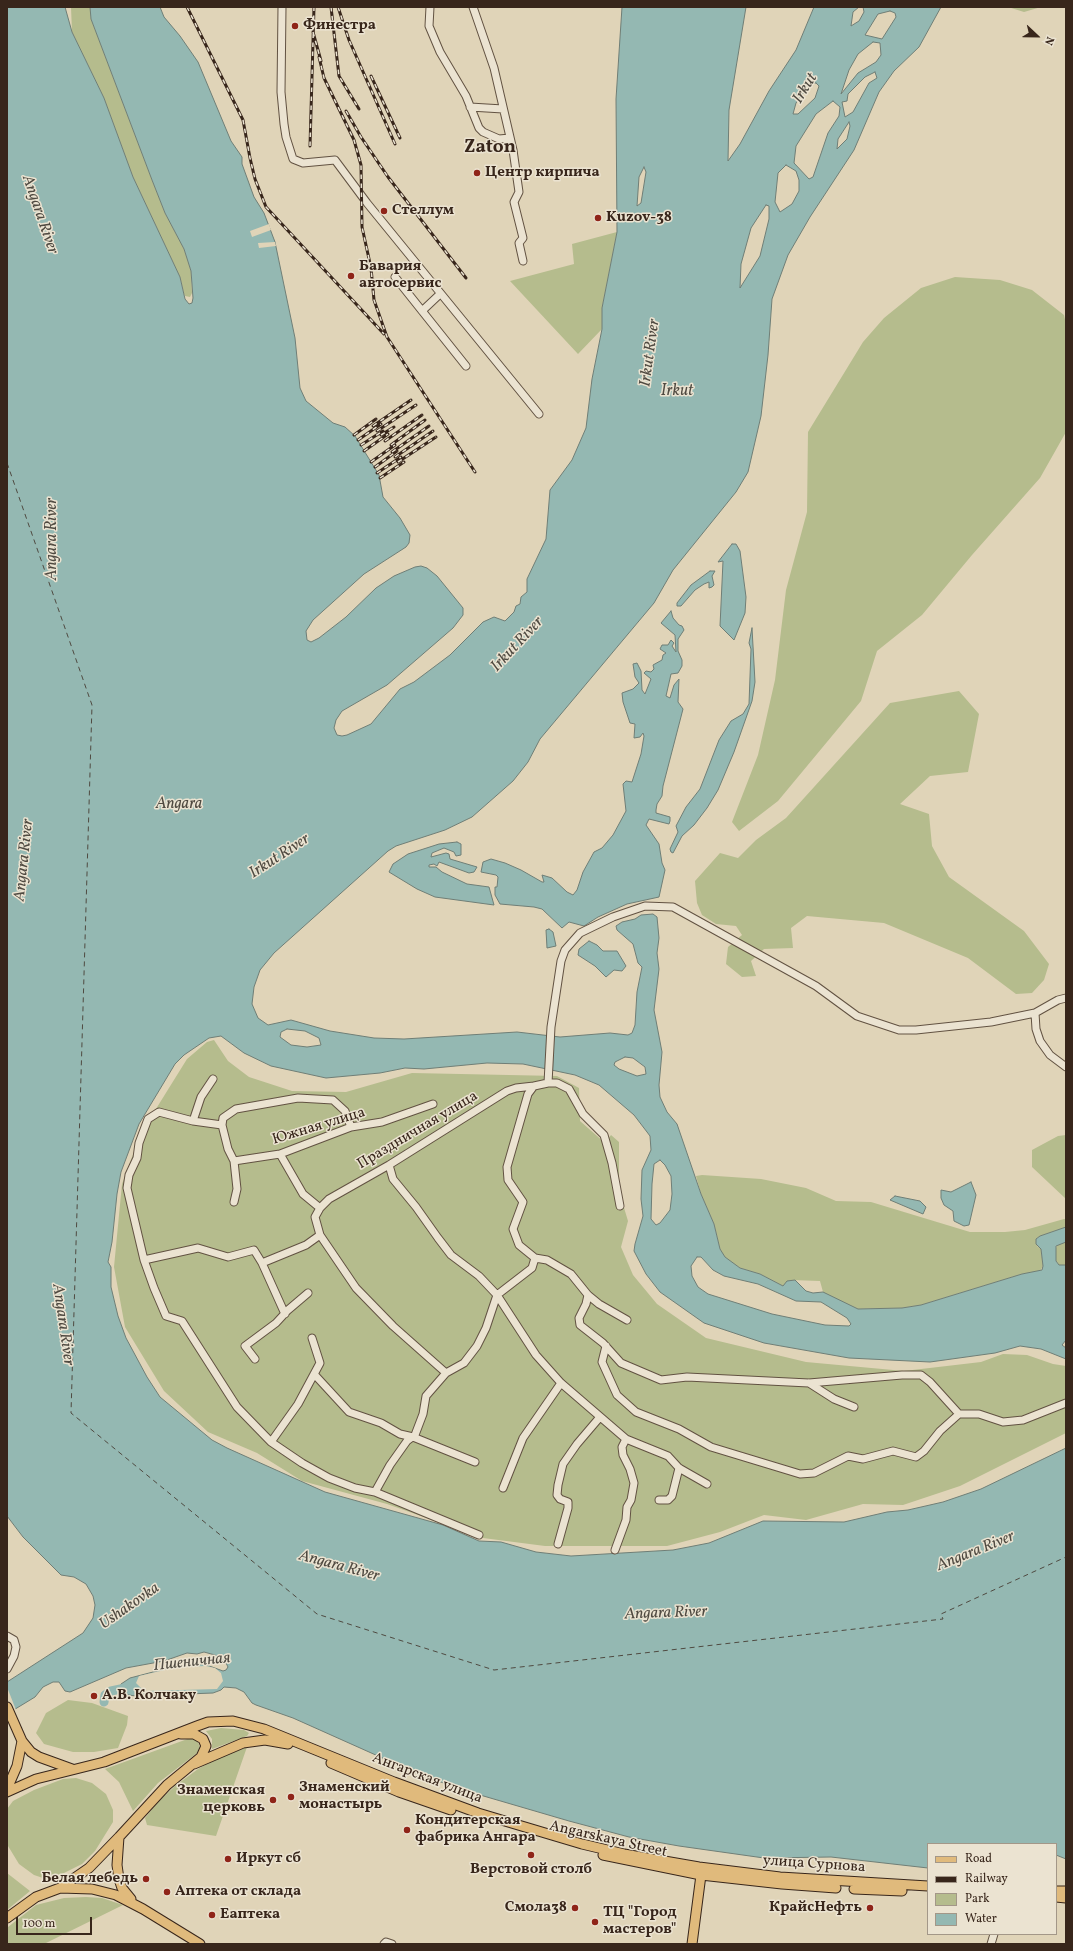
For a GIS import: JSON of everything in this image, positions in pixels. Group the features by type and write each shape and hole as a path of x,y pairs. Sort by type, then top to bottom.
{"main road":[{"path":"7,1707 22,1741 36,1755 72,1769"},
{"name":"Ангарская улица","path":"7,1792 29,1782 72,1769 104,1762 173,1734 208,1722 233,1721 264,1729 394,1782 478,1814 582,1844 700,1871"},
{"path":"7,1918 30,1901 60,1888 88,1868 127,1829 167,1785 194,1764 206,1749 206,1744 203,1738 194,1734 173,1734"},
{"name":"Ангарская улица","path":"194,1764 244,1743 265,1740 278,1741 399,1792 477,1819 625,1861 700,1871"},
{"path":"7,1789 17,1766 22,1741"},
{"path":"119,1837 117,1865 122,1888 130,1898 143,1909"},
{"path":"692,1944 700,1871"},
{"name":"улица Сурнова","path":"700,1871 788,1878 927,1886"},
{"name":"улица Сурнова","path":"700,1871 782,1884 927,1892"},
{"path":"60,1888 92,1889 106,1892 143,1909 200,1944"}],"street":[{"path":"282,7 281,92 286,137 293,159 303,163 335,160 366,202 539,414"},
{"path":"430,7 429,26 440,52 455,74 479,128 483,132 499,139 510,138"},
{"path":"473,7 494,68 510,138 519,192 514,202 523,238 518,243 523,261"},
{"path":"470,107 503,109"},
{"path":"395,277 466,366"},
{"path":"422,311 440,294"},
{"path":"620,1206 612,1163 604,1135 583,1114 569,1089 548,1080 551,1027 561,961 565,950 580,933 613,917 646,906 659,905 673,907 687,913 816,986 857,1016 883,1026 899,1030 916,1030 991,1022 1035,1013 1058,1000 1066,998"},
{"path":"1035,1013 1036,1029 1040,1041 1050,1055 1066,1067"},
{"path":"193,1121 202,1097 213,1078"},
{"name":"Праздничная улица","path":"320,1208 330,1200 508,1091 516,1088 534,1086 548,1080"},
{"path":"534,1086 524,1104 507,1167 508,1180 523,1202 513,1229 520,1245 535,1258 547,1260 571,1274 588,1295 599,1304 627,1320"},
{"path":"234,1202 237,1189 234,1161 228,1149 222,1125 223,1118 236,1109 298,1098 333,1100 345,1111 351,1127"},
{"name":"Южная улица","path":"234,1161 280,1154 351,1127 382,1122 433,1104"},
{"path":"222,1125 193,1121 159,1112 148,1119 143,1131 137,1158 129,1174 127,1188 144,1260 166,1316 182,1321 237,1407 271,1442 302,1463 329,1478 356,1488 375,1492 479,1535"},
{"path":"280,1154 303,1194 320,1208 315,1217 320,1235 356,1288 393,1326 446,1373"},
{"path":"389,1165 393,1179 416,1207 451,1255 479,1276 497,1295 536,1355 561,1383 626,1439 668,1456 679,1468 707,1484"},
{"path":"262,1263 306,1245 320,1235"},
{"path":"144,1260 198,1248 228,1257 254,1250 262,1263 285,1314"},
{"path":"375,1492 390,1465 407,1441 413,1437 422,1414 426,1396 446,1373 464,1363 477,1346 486,1328 497,1295 532,1268 535,1258"},
{"path":"255,1359 245,1346 285,1314 308,1293"},
{"path":"588,1295 586,1304 579,1318 580,1325 606,1346 621,1363 661,1380 687,1377 809,1383 902,1375 920,1375 930,1382 959,1414"},
{"path":"271,1442 298,1404 320,1362 312,1338"},
{"path":"606,1346 602,1362 617,1395 636,1412 679,1429 711,1447 800,1474 814,1473 848,1456 863,1459 893,1451 916,1457 924,1451 940,1431 959,1414 979,1414 1003,1422 1023,1420 1066,1403"},
{"path":"314,1374 349,1412 381,1423 400,1434 413,1437 475,1462"},
{"path":"503,1488 523,1438 561,1383"},
{"path":"809,1383 834,1399 854,1407"},
{"path":"558,1544 568,1508 568,1502 560,1499 557,1495 563,1464 577,1444 600,1417"},
{"path":"615,1550 626,1520 627,1507 631,1500 634,1483 630,1469 623,1455 622,1447 626,1439"},
{"path":"659,1500 668,1500 672,1496 679,1468"},
{"path":"7,1636 14,1640 16,1647 14,1656 7,1668"},
{"path":"384,1944 386,1942 392,1944"}],"green space":[{"path":"71,7 90,7 91,19 152,180 165,213 184,249 191,271 192,293 190,297 185,296 184,294 180,277 133,177 104,98 72,32"},
{"path":"1008,7 1041,7 1024,12"},
{"path":"617,232 602,308 602,329 578,354 510,281 574,264 572,244"},
{"path":"955,277 1000,280 1032,290 1064,315 1066,324 1066,432 1040,478 972,555 922,615 877,651 861,701 778,801 739,831 732,822 758,755 775,680 786,590 807,512 808,432 863,342 884,318 921,288"},
{"path":"959,691 979,714 968,772 930,776 900,804 929,814 932,846 949,877 1024,931 1049,964 1044,980 1032,993 1016,994 968,958 884,923 807,916 791,928 793,948 764,949 751,961 756,976 742,977 726,964 728,947 742,935 736,926 716,924 702,915 697,903 695,881 720,853 738,858 756,840 786,818 890,703"},
{"path":"214,1040 228,1061 249,1077 292,1091 346,1092 412,1073 557,1076 579,1088 580,1121 605,1143 611,1135 619,1142 619,1191 628,1221 621,1247 633,1275 657,1304 706,1338 806,1362 904,1371 981,1362 1003,1354 1027,1355 1053,1364 1066,1366 1066,1433 960,1486 903,1505 863,1504 806,1520 764,1515 720,1532 667,1546 545,1546 483,1538 387,1504 302,1481 257,1453 208,1432 164,1391 125,1327 114,1267 122,1184 141,1133 187,1059 207,1042"},
{"path":"1066,1135 1066,1199 1032,1167 1032,1150 1058,1136"},
{"path":"702,1175 761,1179 806,1188 836,1201 871,1202 970,1232 1005,1232 1025,1230 1064,1219 1066,1219 1066,1227 1040,1236 1036,1239 1037,1246 1041,1249 1043,1266 1040,1271 1022,1274 921,1305 902,1308 858,1309 826,1295 823,1292 820,1281 791,1280 783,1286 760,1274 740,1268 729,1261 721,1253 714,1224 701,1194 696,1176"},
{"path":"1066,1242 1066,1265 1059,1265 1056,1261 1056,1248 1058,1244"},
{"path":"68,1700 92,1703 128,1716 127,1725 118,1748 94,1752 73,1752 44,1744 36,1733 46,1713"},
{"path":"221,1728 244,1730 249,1733 247,1736 212,1749 212,1739 206,1731"},
{"path":"193,1737 197,1740 200,1747 197,1753 158,1783 133,1811 119,1782 105,1769"},
{"path":"247,1747 216,1836 147,1825 145,1818 158,1802 175,1786 198,1769 216,1759"},
{"path":"76,1778 92,1783 106,1794 113,1810 113,1822 95,1851 82,1864 53,1877 43,1878 34,1875 19,1864 8,1846 7,1809 13,1801 34,1790 63,1779"},
{"path":"7,1873 30,1891 7,1910"},
{"path":"64,1898 102,1898 123,1905 44,1944 7,1944 8,1927 36,1905"}],"water":[{"name":"Angara","path":"7,7 65,7 72,32 104,98 133,177 180,277 185,299 189,304 192,303 193,298 191,271 184,249 165,213 152,180 91,19 90,7 160,7 164,17 180,36 198,62 231,141 242,157 242,164 254,197 264,213 275,242 295,338 300,388 306,401 333,423 345,427 355,436 379,475 383,497 400,518 410,535 409,543 406,547 364,574 313,620 306,631 307,640 311,642 319,638 346,617 376,588 394,576 415,567 421,566 427,568 437,576 463,608 463,615 453,628 387,685 342,711 336,720 334,728 337,735 342,736 371,724 400,689 414,682 450,655 483,622 494,617 505,621 514,612 516,606 520,604 521,597 527,592 527,579 546,539 550,490 572,460 586,428 592,379 602,329 602,308 617,232 616,99 622,7 746,7 729,110 728,161 740,144 769,91 796,50 814,7 859,7 853,12 851,26 859,21 864,12 863,7 941,7 919,47 894,71 879,92 854,150 810,217 788,255 772,299 768,355 761,416 748,472 736,492 673,570 654,603 540,739 528,762 513,781 472,817 445,830 396,846 388,851 274,953 260,970 254,987 252,1004 258,1018 268,1025 291,1020 330,1031 374,1038 404,1039 517,1032 560,1037 610,1033 628,1035 632,1033 635,1025 637,992 642,967 638,963 633,944 617,930 616,926 622,922 635,919 641,915 653,914 657,917 659,938 657,953 659,969 654,1010 662,1052 659,1085 660,1097 667,1112 677,1124 701,1194 714,1224 720,1249 725,1257 740,1268 760,1274 783,1286 787,1281 795,1280 806,1291 813,1293 823,1292 858,1309 902,1308 921,1305 1022,1274 1042,1270 1041,1249 1036,1244 1036,1239 1040,1236 1066,1227 1066,1242 1056,1246 1056,1261 1059,1265 1066,1265 1066,1340 1062,1345 1066,1348 1066,1359 1041,1349 1020,1346 995,1353 930,1362 849,1358 764,1343 704,1323 660,1292 646,1274 634,1251 643,1216 641,1199 642,1170 651,1150 650,1136 634,1115 599,1085 575,1075 523,1064 487,1063 424,1069 405,1068 380,1073 326,1078 271,1066 244,1053 221,1036 209,1038 184,1055 175,1064 139,1124 121,1172 108,1262 111,1267 111,1287 118,1316 126,1338 147,1377 160,1397 212,1440 325,1492 443,1525 479,1541 501,1542 536,1552 571,1556 673,1550 709,1543 763,1521 844,1522 887,1512 908,1510 943,1502 981,1489 1066,1448 1066,1859 1057,1855 1057,1843 927,1843 927,1868 831,1857 764,1858 679,1846 629,1837 463,1790 416,1773 293,1718 256,1705 252,1703 244,1692 236,1688 224,1687 213,1693 136,1696 121,1694 121,1684 130,1678 176,1666 204,1664 223,1671 226,1670 228,1667 226,1663 215,1655 204,1652 197,1654 187,1653 164,1661 126,1668 70,1692 65,1691 59,1682 53,1682 43,1687 35,1697 7,1714 7,1682 83,1633 93,1618 95,1605 93,1596 86,1584 74,1577 61,1575 23,1537 7,1516","holes":["890,11 895,13 896,17 882,39 865,35 878,14","873,42 880,43 881,55 876,62 858,73 841,94 849,70 858,54","875,72 877,78 869,83 853,112 845,117 842,102 847,101 848,94 865,77","816,83 819,86 815,98 798,114 793,114 796,103 810,84","833,101 840,107 839,116 828,133 813,177 809,179 794,163 796,146 816,114","849,122 850,126 847,139 837,149 838,139","786,165 796,171 799,180 799,191 792,204 780,212 775,202 778,173","644,167 646,172 641,203 637,206 639,177","766,205 769,206 769,219 760,256 740,288 741,264 751,228","287,1029 305,1031 319,1038 321,1045 307,1047 291,1045 280,1037 281,1032","625,1057 633,1058 645,1067 646,1074 637,1076 619,1069 614,1065 615,1062","660,1160 665,1165 671,1176 672,1194 670,1210 660,1223 656,1225 651,1219 654,1164","697,1257 701,1257 713,1270 724,1276 758,1284 796,1301 821,1302 847,1318 851,1324 849,1326 825,1325 772,1314 708,1294 698,1287 692,1276 691,1266"]},
{"path":"732,544 736,544 740,551 746,597 745,613 734,640 720,626 723,561 718,562"},
{"path":"710,571 715,571 712,576 714,585 709,588 709,582 704,584 695,590 681,606 677,606 677,603 691,585"},
{"path":"671,611 673,618 679,625 682,626 684,630 678,639 678,651 682,660 682,666 678,673 671,674 666,696 670,698 674,685 679,679 678,702 683,709 663,786 662,796 657,804 656,810 656,813 670,817 670,821 669,824 649,819 646,825 659,844 662,863 665,870 659,897 627,904 598,917 584,926 569,922 562,928 542,909 500,904 495,895 495,887 497,887 498,877 496,875 481,872 483,862 491,859 505,863 542,882 544,882 542,875 552,878 567,892 573,895 577,890 583,872 594,852 602,848 613,835 626,811 623,784 626,781 632,782 641,754 644,736 643,733 640,737 634,738 635,724 630,723 623,702 622,693 633,689 639,683 635,677 633,664 637,663 641,671 642,690 645,694 651,679 644,673 646,671 651,672 654,669 653,665 662,660 663,655 666,653 660,649 662,645 668,645 671,640 674,643 672,646 676,652 675,635 661,623"},
{"path":"752,628 755,682 752,701 734,752 718,790 694,825 682,836 673,853 670,849 678,832 676,826 686,807 700,789 719,740 731,721 743,714 749,704 751,649 749,643"},
{"path":"457,842 461,844 461,855 456,856 454,852 444,848 432,853 431,857 446,853 449,854 450,859 477,867 474,872 469,873 439,862 437,866 434,864 429,865 429,867 436,867 442,872 467,884 489,887 494,905 435,897 417,889 389,872 393,864 408,854 439,844"},
{"path":"549,929 553,932 556,946 547,948 546,930"},
{"path":"589,941 597,945 603,951 617,951 626,966 622,971 614,970 606,977 595,966 578,955 579,949"},
{"path":"971,1182 976,1195 969,1225 964,1226 954,1221 953,1211 944,1205 941,1198 941,1190 951,1192"},
{"path":"895,1196 920,1201 926,1207 923,1214 890,1200"}],"pier":[{"path":"269,224 271,230 252,237 250,231"},
{"path":"275,242 276,246 259,248 258,243"},
{"path":"206,1666 215,1668 221,1673 223,1681 217,1689 144,1691 136,1683 139,1676 177,1667"},
{"path":"7,1687 16,1710 7,1716"}],"waterway":[{"name":"Пшеничная","path":"104,1702 105,1695 111,1691 130,1687"}],"ferry route":[{"path":"7,463 92,705 71,1413 317,1614 494,1670 943,1619 941,1614 1066,1557"}],"railway":[{"path":"187,7 243,120 255,179 266,207 384,334"},
{"path":"310,146 314,7"},
{"path":"331,7 339,76 359,109"},
{"path":"338,7 349,40 395,144"},
{"path":"313,32 321,61"},
{"path":"319,57 324,78 354,140 361,165 362,227 371,268 374,300 387,337 475,472"},
{"path":"371,76 400,138"},
{"path":"346,111 361,137 388,177 466,278"},
{"path":"373,426 411,400"},
{"path":"377,431 416,405"},
{"path":"385,441 422,415"},
{"path":"354,435 376,419"},
{"path":"391,445 425,420"},
{"path":"358,440 381,424"},
{"path":"392,452 429,426"},
{"path":"381,435 394,427"},
{"path":"361,445 383,431"},
{"path":"395,457 433,431"},
{"path":"364,451 388,434"},
{"path":"398,462 436,437"},
{"path":"371,462 395,445"},
{"path":"375,467 397,451"},
{"path":"377,473 401,457"},
{"path":"380,478 404,462"}],"place":[{"name":"Финестра","path":"295,26"},
{"name":"Центр кирпича","path":"477,173"},
{"name":"Стеллум","path":"384,211"},
{"name":"Kuzov-38","path":"598,218"},
{"name":"Бавария автосервис","path":"351,276"},
{"name":"А.В. Колчаку","path":"94,1696"},
{"name":"Знаменский монастырь","path":"291,1797"},
{"name":"Знаменская церковь","path":"273,1800"},
{"name":"Кондитерская фабрика Ангара","path":"407,1830"},
{"name":"Верстовой столб","path":"531,1855"},
{"name":"Иркут сб","path":"228,1859"},
{"name":"Белая лебедь","path":"146,1879"},
{"name":"Аптека от склада","path":"167,1892"},
{"name":"Смола38","path":"575,1908"},
{"name":"КрайсНефть","path":"870,1908"},
{"name":"Еаптека","path":"212,1915"},
{"name":"ТЦ \"Город мастеров\"","path":"595,1922"}],"district":[{"name":"Zaton","path":"490,149"}],"water label":[{"name":"Irkut","path":"806,89"},
{"name":"Angara River","path":"39,215"},
{"name":"Irkut River","path":"651,353"},
{"name":"Irkut","path":"677,392"},
{"name":"Angara River","path":"53,539"},
{"name":"Irkut River","path":"518,645"},
{"name":"Irkut River","path":"280,857"},
{"name":"Angara River","path":"25,860"},
{"name":"Angara River","path":"62,1325"},
{"name":"Angara River","path":"976,1552"},
{"name":"Angara River","path":"339,1567"},
{"name":"Ushakovka","path":"130,1607"},
{"name":"Angara River","path":"666,1614"}]}
